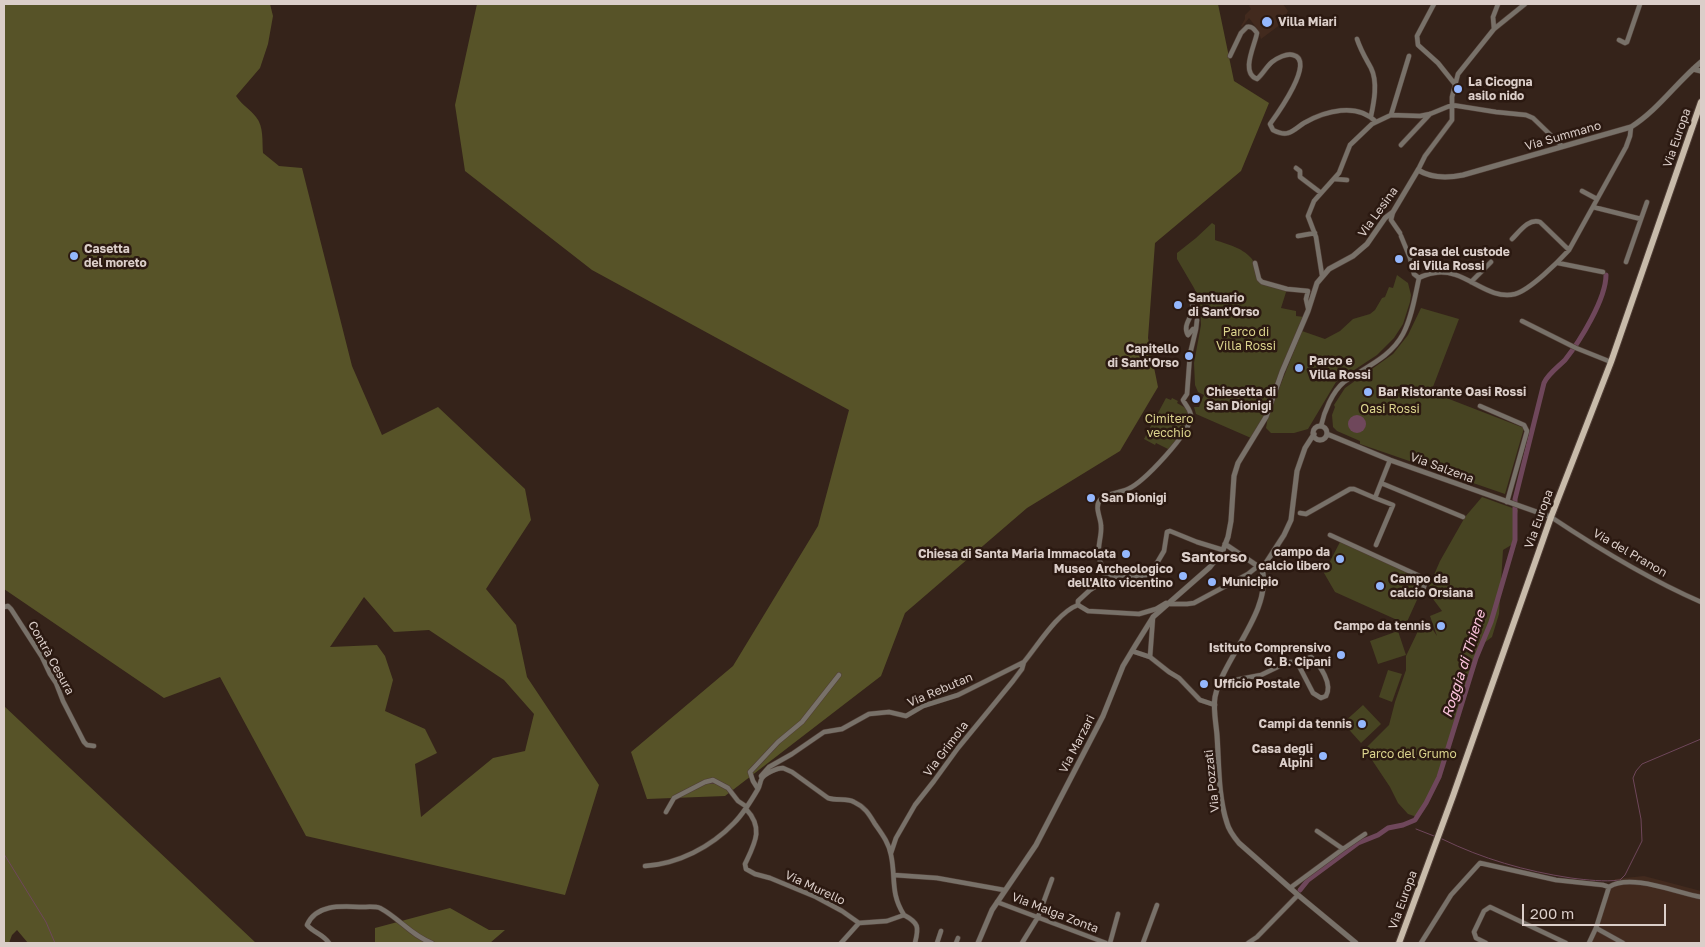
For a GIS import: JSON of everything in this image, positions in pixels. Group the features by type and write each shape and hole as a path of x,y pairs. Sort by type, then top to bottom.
{"main road":[{"name":"Via Europa","path":"1399,943 1551,518 1611,362 1701,102"}],"street":[{"path":"1434,4 1417,36 1418,45 1438,63 1454,83"},
{"path":"1494,29 1493,17 1498,4"},
{"path":"1418,170 1425,156 1452,120 1454,83 1458,74 1494,29 1525,4"},
{"path":"1619,40 1627,42 1640,4"},
{"path":"1230,56 1241,33 1249,26 1254,28 1257,33 1249,66 1253,78 1257,80 1272,62 1279,58 1290,54 1299,57 1301,60 1301,69 1287,99 1270,124 1273,130 1288,134 1318,116 1336,111 1360,112 1371,116 1376,122"},
{"path":"1357,39 1373,74 1374,90 1371,116"},
{"path":"1391,115 1409,56"},
{"name":"Via Summano","path":"1418,170 1428,175 1453,177 1630,127 1643,120 1701,62"},
{"path":"1693,69 1701,71"},
{"path":"1224,547 1231,521 1234,476 1238,463 1266,417 1317,283 1322,275 1315,233 1308,216 1314,201 1339,173 1350,144 1376,122 1391,115 1420,116 1452,105 1526,115 1533,118 1562,146"},
{"path":"1401,146 1430,114"},
{"path":"1419,278 1445,271 1452,272 1495,293 1513,294 1526,288 1558,263 1569,250 1626,147 1630,136 1630,127"},
{"path":"1296,168 1300,171 1300,178 1321,194"},
{"name":"Via Lesina","path":"1322,275 1353,256 1367,244 1386,218 1393,212 1418,170"},
{"path":"1335,179 1347,180"},
{"path":"1582,191 1597,199"},
{"path":"1626,262 1647,202"},
{"path":"1593,207 1641,219"},
{"path":"1393,212 1392,223 1401,234 1414,274 1419,278"},
{"path":"1512,238 1531,221 1536,220 1569,250"},
{"path":"1298,236 1315,233"},
{"path":"1471,282 1491,262"},
{"path":"1558,263 1603,272"},
{"path":"1255,264 1259,279 1262,282 1287,289 1308,291 1306,298 1308,308"},
{"path":"1321,426 1323,416 1335,393 1343,383 1378,362 1403,334 1419,278"},
{"path":"1190,296 1193,307 1187,323 1186,332 1188,336 1193,329 1196,329"},
{"path":"1197,320 1190,354 1187,394 1183,400 1189,408 1191,417 1186,431 1178,443 1141,481 1128,489 1115,492 1100,499 1098,504 1101,524 1098,556 1104,571 1115,577 1125,575 1142,577 1150,573 1164,551 1166,532 1170,531 1197,542 1224,547 1260,568"},
{"path":"1522,322 1611,362"},
{"path":"1480,406 1524,425 1527,431 1509,503"},
{"path":"1170,604 1194,603 1260,568 1284,535 1292,520 1297,470 1304,450 1314,434 1315,428 1321,426 1326,428 1327,434 1324,438 1304,450"},
{"path":"1314,434 1320,439"},
{"name":"Via Salzena","path":"1327,434 1390,460 1551,518"},
{"path":"1375,498 1390,460"},
{"path":"1381,483 1463,517"},
{"path":"1300,513 1306,514 1350,489 1393,505 1376,545"},
{"name":"Via del Pranon","path":"1551,518 1611,557 1677,592 1701,602"},
{"path":"1330,534 1424,578 1426,580 1423,590"},
{"name":"Via Marzari","path":"978,943 988,916 996,902 1036,845 1103,716 1123,666 1132,651 1154,617 1210,567 1224,547"},
{"name":"Via Pozzati","path":"1260,568 1264,578 1256,612 1220,683 1215,697 1222,798 1227,824 1239,843 1356,943"},
{"name":"Via Grimola","path":"891,853 896,838 914,805 1013,681 1022,669 1024,662 1057,620 1071,608 1078,605 1078,601 1101,583 1105,575 1104,571"},
{"path":"1078,605 1088,611 1139,614 1156,609 1178,596"},
{"name":"Contrà Cesura","path":"4,607 8,606 11,609 42,657 84,742 87,745 94,746"},
{"path":"1150,657 1154,617"},
{"path":"1132,651 1150,657 1179,678 1200,700 1215,705"},
{"path":"1220,683 1261,675 1288,662 1297,662 1307,657 1316,662 1322,671 1328,684 1329,692 1326,696 1321,698 1313,693 1297,662"},
{"name":"Via Rebutan","path":"762,778 761,776 765,770 824,732 842,729 869,714 889,712 906,716 923,706 958,695 1024,662"},
{"path":"758,789 750,772 778,742 802,722 839,675"},
{"path":"645,866 669,863 698,851 713,841 734,824 758,789 762,778 783,768 807,782 828,798 852,800 866,809 886,840 891,853 894,875 893,888 897,905 916,924 918,931 915,943"},
{"path":"666,812 674,798 705,782 713,780 728,788 746,808"},
{"name":"Via Murello","path":"746,808 753,816 757,827 751,852 745,864 746,869 816,897 859,923"},
{"path":"1317,832 1344,849"},
{"path":"1290,888 1365,834"},
{"path":"1421,943 1451,895 1480,863 1556,880 1609,887 1638,882 1701,897"},
{"path":"894,875 937,878 1004,890"},
{"path":"1022,943 1038,917 1052,879"},
{"path":"1589,943 1596,928 1609,887"},
{"path":"1248,943 1257,937 1298,895"},
{"name":"Via Malga Zonta","path":"996,902 1106,943"},
{"path":"1143,943 1158,905"},
{"path":"329,943 322,934 312,931 307,925 311,916 323,909 342,906 378,907 413,933 432,943"},
{"path":"1486,943 1476,938 1474,932 1484,911 1490,908 1566,943"},
{"path":"841,943 859,923 887,921 904,914"},
{"path":"1110,943 1118,914"},
{"path":"1596,928 1623,943"},
{"path":"937,943 941,931"}],"shaded area":[{"path":"4,4 270,4 273,16 268,44 260,68 236,96 259,121 263,153 279,166 302,168 352,366 382,435 438,407 525,489 531,520 486,589 516,625 527,677 599,785 565,895 306,836 220,677 164,698 4,589","holes":["364,597 394,632 429,630 504,680 534,714 525,751 493,758 421,817 415,764 437,753 425,729 385,711 393,680 385,656 377,645 330,647"]},
{"path":"477,4 1218,4 1234,81 1269,103 1241,171 1155,243 1148,338 1158,387 1120,451 1027,508 905,613 881,676 725,796 647,799 631,752 733,666 818,526 849,410 592,270 465,171 455,105"},
{"name":"Villa Miari","path":"1251,4 1283,4 1288,11 1281,24 1261,39 1258,30 1249,18 1241,26 1245,15 1251,9 1249,6"},
{"path":"1357,415 1363,418 1366,424 1363,430 1357,433 1351,430 1348,424 1351,418"},
{"path":"4,706 256,943 28,943 17,930 12,935 9,943 4,943"},
{"path":"1644,876 1701,891 1701,943 1587,943 1615,879"},
{"path":"450,908 489,930 505,930 490,943 375,943 375,928"}],"green space":[{"name":"Parco di Villa Rossi","path":"1212,223 1215,225 1215,240 1238,248 1248,255 1256,266 1259,279 1287,289 1281,308 1296,311 1296,316 1304,317 1266,417 1251,438 1196,414 1194,407 1199,407 1204,395 1198,392 1195,385 1194,363 1201,325 1200,301 1177,259 1177,253"},
{"name":"Parco di Villa Rossi","path":"1397,275 1408,283 1411,295 1403,324 1394,338 1377,355 1336,382 1308,429 1294,433 1271,433 1266,428 1268,416 1302,331 1325,339 1340,331 1353,319 1370,314 1375,310 1382,298 1385,297 1389,287 1393,288"},
{"name":"Oasi Rossi","path":"1421,308 1459,319 1431,392 1524,428 1505,494 1360,444 1360,441 1337,431 1333,427 1332,415 1334,405 1345,388 1393,354 1408,335"},
{"name":"Cimitero vecchio","path":"1166,398 1178,401 1177,403 1189,410 1186,427 1170,450 1144,439"},
{"name":"Parco del Grumo","path":"1482,497 1518,510 1513,544 1503,550 1499,614 1492,637 1480,646 1455,719 1457,724 1443,754 1442,766 1430,794 1417,817 1408,814 1398,803 1366,748 1389,725 1406,670 1406,656 1418,631 1433,630 1437,636 1430,616 1442,611 1427,591 1440,561 1465,517"},
{"name":"Campo da calcio Orsiana","path":"1340,542 1426,580 1406,624 1335,592 1324,573"},
{"path":"1398,631 1406,655 1378,664 1370,641"},
{"path":"1388,670 1402,674 1392,702 1379,697"},
{"name":"Campi da tennis","path":"1363,705 1381,724 1361,743 1343,723"}],"waterway":[{"name":"Roggia di Thiene","path":"1300,890 1308,880 1358,843 1378,835 1388,828 1415,820 1439,777 1476,658 1491,622 1515,540 1515,499 1544,383 1565,360 1585,331 1602,296 1606,275"},
{"path":"1442,839 1489,858 1537,872 1602,881 1620,880 1625,875 1642,841 1641,819 1633,778 1636,771 1642,764 1701,739"},
{"path":"1416,829 1434,836"},
{"path":"4,854 46,922 55,943"}],"place":[{"name":"Villa Miari","path":"1267,22"},
{"name":"La Cicogna asilo nido","path":"1458,89"},
{"name":"Casetta del moreto","path":"74,256"},
{"name":"Casa del custode di Villa Rossi","path":"1399,259"},
{"name":"Santuario di Sant'Orso","path":"1178,305"},
{"name":"Capitello di Sant'Orso","path":"1189,356"},
{"name":"Parco e Villa Rossi","path":"1299,368"},
{"name":"Bar Ristorante Oasi Rossi","path":"1368,392"},
{"name":"Chiesetta di San Dionigi","path":"1196,399"},
{"name":"San Dionigi","path":"1091,498"},
{"name":"Chiesa di Santa Maria Immacolata","path":"1126,554"},
{"name":"campo da calcio libero","path":"1340,559"},
{"name":"Museo Archeologico dell'Alto vicentino","path":"1183,576"},
{"name":"Municipio","path":"1212,582"},
{"name":"Campo da calcio Orsiana","path":"1380,586"},
{"name":"Campo da tennis","path":"1441,626"},
{"name":"Istituto Comprensivo G. B. Cipani","path":"1341,655"},
{"name":"Ufficio Postale","path":"1204,684"},
{"name":"Campi da tennis","path":"1362,724"},
{"name":"Casa degli Alpini","path":"1323,756"}],"district":[{"name":"Santorso","path":"1214,557"}]}
